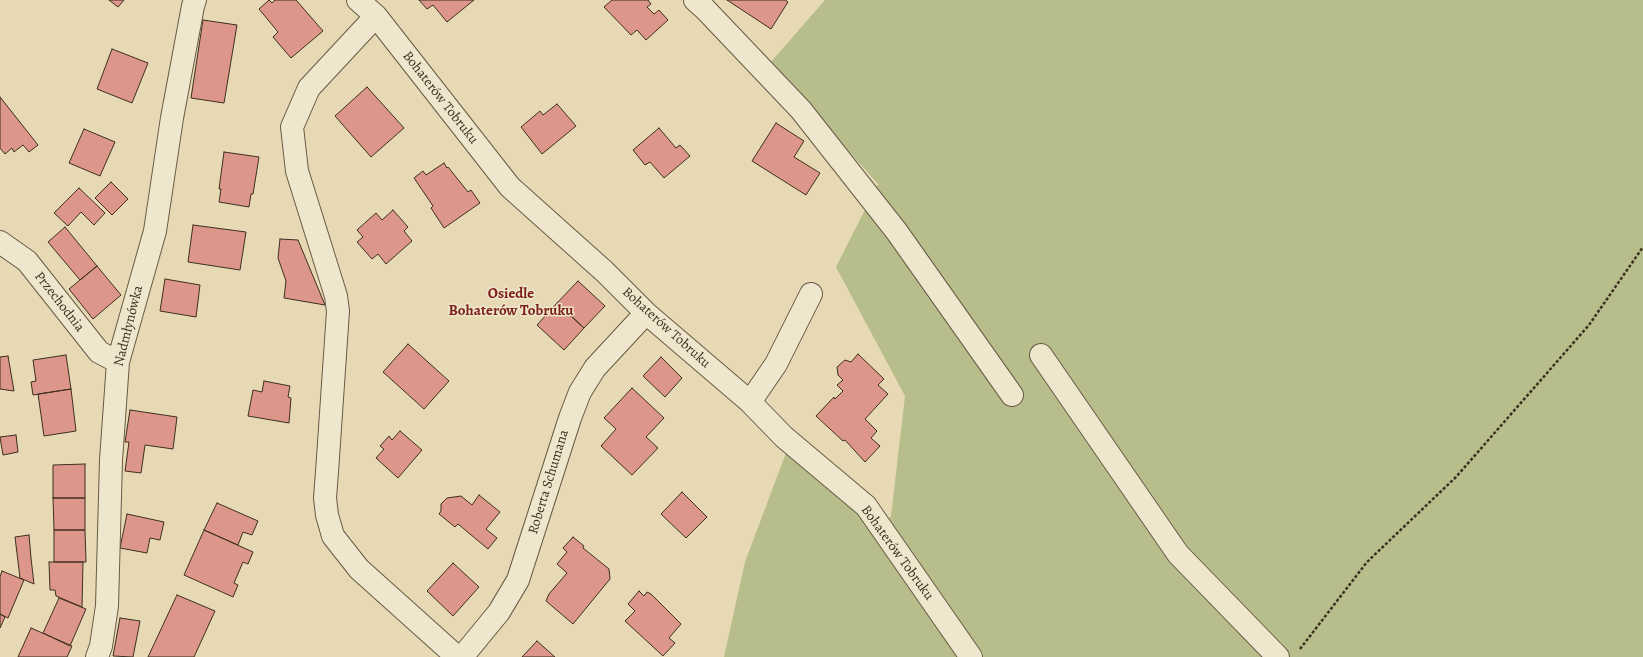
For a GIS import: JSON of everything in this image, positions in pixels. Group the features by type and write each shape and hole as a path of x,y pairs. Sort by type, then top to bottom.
{"street":[{"name":"Nadmłynówka","path":"98,657 107,606 111,460 118,362 155,231 172,118 191,13 195,0"},
{"name":"Bohaterów Tobruku","path":"358,0 376,16 510,187 605,272 646,313 750,402 784,437 866,506 971,657"},
{"path":"695,0 801,110 897,232 1012,395"},
{"path":"376,16 309,88 292,127 296,171 336,296 338,311 327,472 327,515 333,536 359,569 457,657"},
{"name":"Przechodnia","path":"0,242 27,261 99,352 118,362"},
{"path":"750,402 776,364 811,294"},
{"name":"Roberta Schumana","path":"462,657 499,612 518,580 570,418 580,392 596,368 646,313"},
{"path":"1041,354 1178,554 1288,654"}],"path":[{"path":"1288,654 1367,562 1456,476 1589,325 1643,247"}],"green space":[{"path":"825,0 1643,0 1643,657 724,657 745,562 786,453 879,529 891,516 905,396 836,267 878,184 770,63"}],"building":[{"path":"109,0 124,0 118,7"},
{"path":"269,0 272,3 275,0 296,0 323,31 291,58 273,37 278,32 259,9"},
{"path":"419,0 474,0 447,22 433,5 427,9"},
{"path":"612,0 648,0 651,4 647,7 654,14 659,10 668,20 646,40 637,30 631,35 604,7"},
{"path":"727,0 785,0 788,2 771,29"},
{"path":"203,20 237,25 224,103 191,98"},
{"path":"112,49 148,63 132,103 97,89"},
{"path":"367,87 404,128 371,157 335,116"},
{"path":"0,97 38,145 29,152 23,145 14,152 12,148 5,154 0,148"},
{"path":"557,104 576,126 542,154 521,127 540,111 543,115"},
{"path":"776,123 804,141 794,157 820,173 806,195 752,161"},
{"path":"659,128 676,148 680,145 690,156 664,178 650,162 645,165 633,150"},
{"path":"84,129 115,142 100,176 69,163"},
{"path":"224,152 259,157 253,194 251,194 249,207 219,202 221,189 219,189"},
{"path":"444,163 468,192 471,190 480,203 444,228 431,208 433,206 414,178 423,171 426,175"},
{"path":"111,182 128,199 112,215 95,198"},
{"path":"79,188 105,213 94,225 81,212 68,226 54,213"},
{"path":"393,210 408,227 404,231 412,241 386,264 378,254 372,259 357,242 363,237 357,230 376,213 382,220"},
{"path":"193,225 246,232 240,270 188,262"},
{"path":"65,227 97,266 80,280 48,242"},
{"path":"280,239 298,240 325,305 284,298 286,281 278,258"},
{"path":"97,266 121,295 93,319 69,289"},
{"path":"165,279 200,285 196,317 160,311"},
{"path":"578,281 605,306 584,328 557,303"},
{"path":"557,303 584,328 564,350 537,325"},
{"path":"408,344 449,381 424,409 383,372"},
{"path":"858,354 884,379 878,385 888,394 865,419 877,431 871,438 880,446 865,462 845,440 843,441 816,416 834,397 835,399 843,391 837,385 843,380 838,375 837,367 845,360 851,362"},
{"path":"66,355 71,389 33,395 31,382 36,381 33,360"},
{"path":"8,356 14,391 0,389 0,357"},
{"path":"661,357 682,378 665,397 643,376"},
{"path":"264,381 290,386 288,397 291,398 289,423 248,416 253,390 262,392"},
{"path":"632,388 664,418 646,437 658,448 632,475 601,446 616,429 604,418"},
{"path":"71,389 76,431 44,436 38,394"},
{"path":"130,410 177,417 173,449 145,445 141,473 125,471 129,442 125,442"},
{"path":"400,431 422,450 398,478 376,458 384,449 380,446 389,436 392,440"},
{"path":"16,435 18,452 3,455 0,437"},
{"path":"85,464 85,498 53,498 53,465"},
{"path":"682,492 707,517 686,538 661,514"},
{"path":"479,495 500,512 486,529 497,538 488,549 458,524 455,527 439,514 441,511 441,504 447,498 461,496 472,505"},
{"path":"53,498 85,498 85,530 54,530"},
{"path":"217,503 258,521 252,535 243,532 238,545 204,530"},
{"path":"127,514 164,522 160,540 150,538 147,553 120,548"},
{"path":"54,530 85,530 86,562 54,562"},
{"path":"204,530 253,552 248,564 243,562 234,583 238,585 233,597 184,575"},
{"path":"29,535 34,584 20,578 15,537"},
{"path":"573,537 584,546 583,548 609,569 610,579 573,624 546,601 549,594 567,573 557,564 567,552 563,548"},
{"path":"49,562 83,562 82,607 56,596 55,590 50,590"},
{"path":"453,563 479,587 453,616 427,591"},
{"path":"2,571 24,580 8,618 0,614 0,577"},
{"path":"639,591 644,596 647,592 651,594 681,624 669,638 675,643 663,656 625,621 635,611 628,604"},
{"path":"177,595 215,611 194,657 148,657"},
{"path":"59,598 86,609 70,646 43,633"},
{"path":"0,614 5,617 0,628"},
{"path":"120,618 140,621 133,657 113,656"},
{"path":"31,628 72,646 67,657 18,657"},
{"path":"537,641 555,657 522,657"}],"district":[{"name":"Osiedle Bohaterów Tobruku","path":"511,302"}]}
